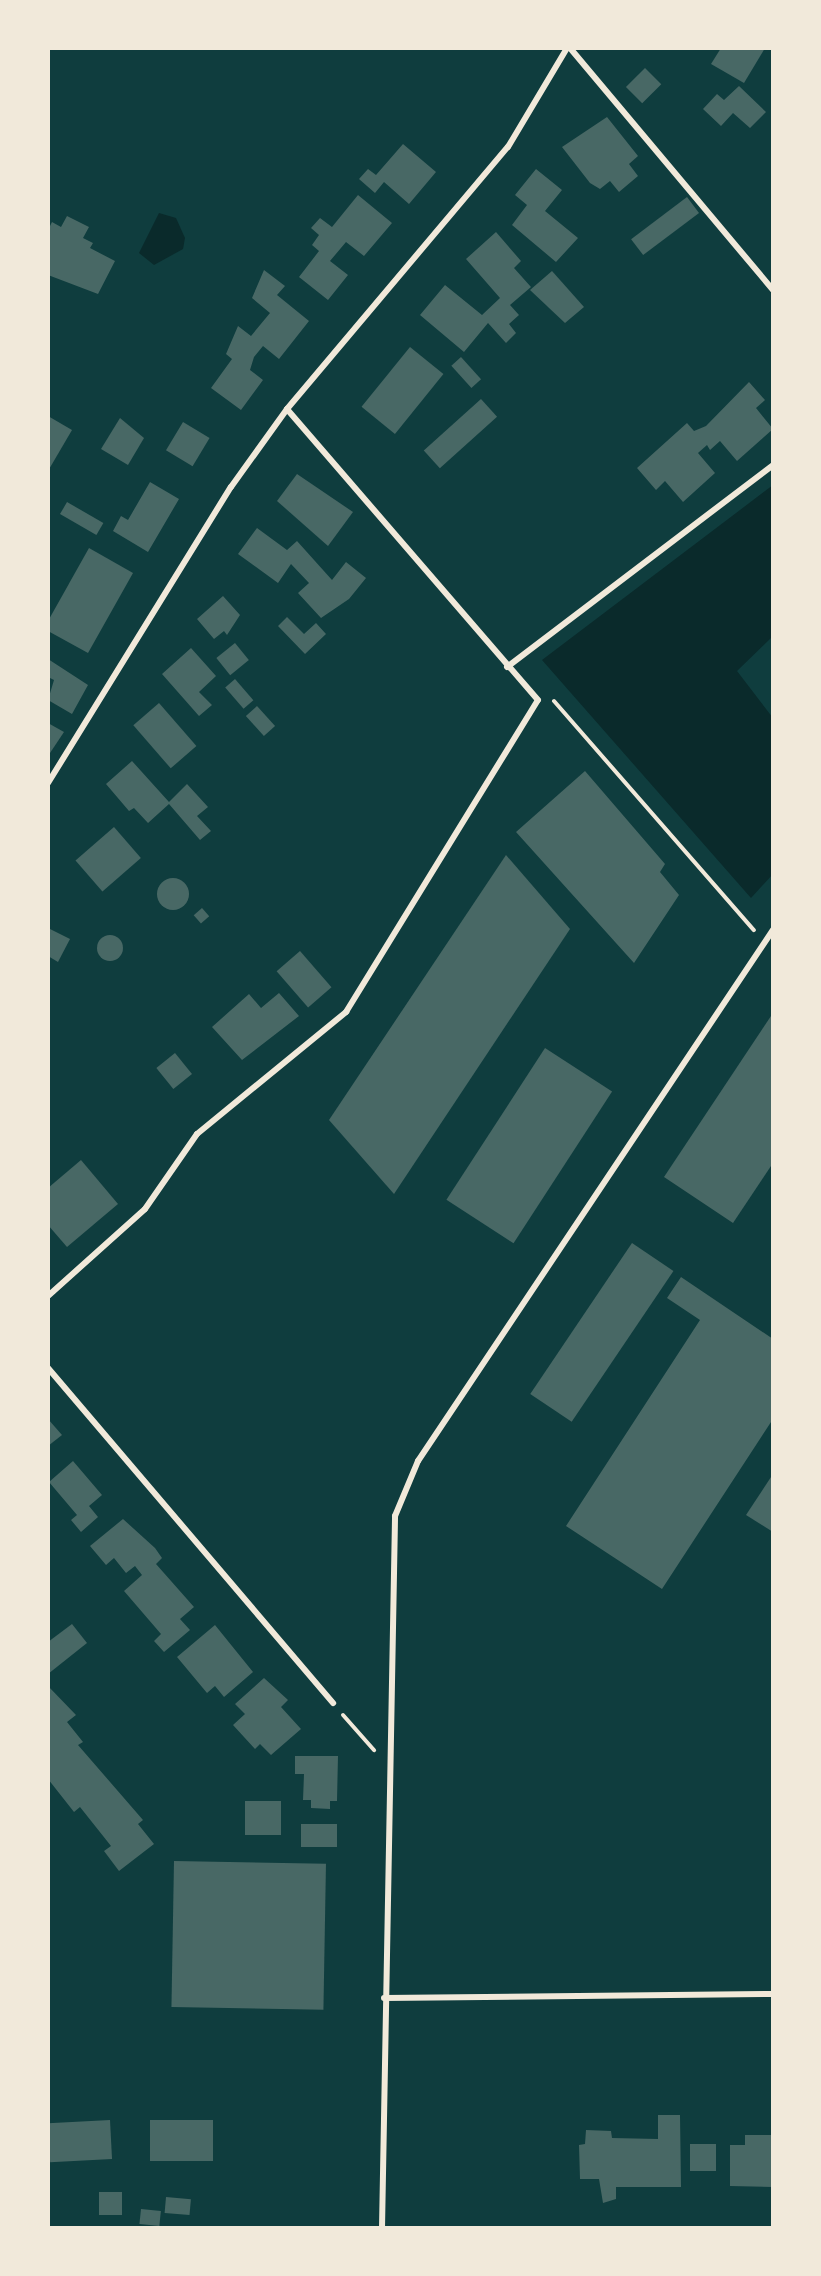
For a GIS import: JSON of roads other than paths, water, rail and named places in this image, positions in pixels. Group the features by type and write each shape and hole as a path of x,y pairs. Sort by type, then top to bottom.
{"street":[{"path":"48,783 231,487 287,410 508,147 568,48 773,290"},
{"path":"48,1296 145,1209 197,1134 346,1012 538,700 507,667 287,410"},
{"path":"507,667 773,465"},
{"path":"382,2228 388,1766 395,1516 418,1461 773,930"},
{"path":"48,1368 333,1703"},
{"path":"384,1998 773,1994"}],"water":[{"path":"159,213 176,218 185,238 183,249 154,265 139,253"},
{"path":"773,485 773,636 737,671 773,718 773,874 751,898 542,660"}]}
